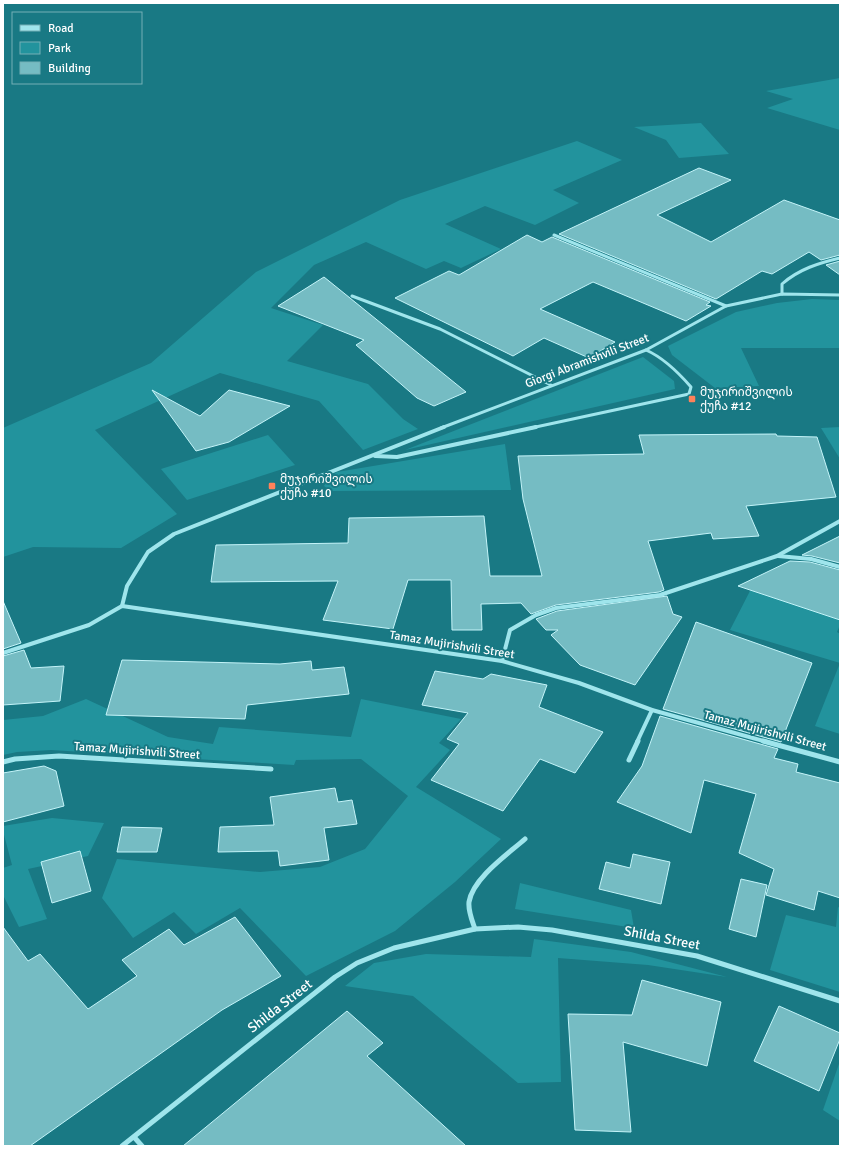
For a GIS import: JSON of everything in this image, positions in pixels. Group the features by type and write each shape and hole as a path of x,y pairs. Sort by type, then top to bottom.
{"street":[{"path":"554,235 726,306"},
{"path":"782,294 782,284 790,276 821,263 840,258"},
{"name":"Giorgi Abramishvili Street","path":"372,456 551,385 646,350 726,306 782,294 840,295"},
{"path":"352,296 440,329 551,385"},
{"path":"3,652 89,625 122,606 127,586 148,552 174,534 314,477 372,456 397,457 688,394 691,386 686,380 654,353 646,350"},
{"path":"502,661 510,630 536,615 556,608 660,595 777,556 840,521"},
{"path":"777,556 811,559 840,567"},
{"name":"Tamaz Mujirishvili Street","path":"122,606 502,661 579,682 652,710 840,762"},
{"path":"629,760 652,710"},
{"name":"Tamaz Mujirishvili Street","path":"3,762 15,759 59,756 271,769"},
{"path":"475,929 470,914 470,900 479,882 525,839"},
{"name":"Shilda Street","path":"122,1146 335,977 357,963 394,948 475,929 518,927 552,930 697,956 840,1001"},
{"path":"134,1137 142,1146"}],"green space":[{"path":"840,78 840,130 767,108 793,99 766,91"},
{"path":"701,123 729,154 679,158 666,140 634,127"},
{"path":"577,141 622,160 553,190 579,203 535,225 485,206 445,224 501,249 461,268 444,261 426,269 366,242 314,265 271,308 323,325 287,361 368,384 403,419 418,429 363,450 319,401 220,373 95,430 177,514 121,548 33,547 3,557 3,428 151,363 256,272 400,200"},
{"path":"812,299 840,300 840,348 741,348 759,386 715,388 672,355 668,346 736,312 777,303"},
{"path":"643,357 674,381 675,389 405,450"},
{"path":"840,427 840,459 821,428"},
{"path":"268,435 295,465 187,500 161,469"},
{"path":"505,444 511,490 331,491 324,486 327,479 337,472"},
{"path":"751,589 840,615 840,625 837,632 840,634 840,663 730,630"},
{"path":"840,663 840,734 815,726"},
{"path":"86,699 168,737 213,744 219,727 351,737 361,699 461,719 439,743 450,750 416,787 501,839 455,882 395,931 306,976 240,908 196,934 174,912 133,938 102,898 117,859 260,872 320,867 365,849 408,796 361,759 296,760 294,765 51,750 17,752 3,755 3,720 43,716"},
{"path":"52,818 104,823 88,856 28,869 47,919 19,927 3,895 3,868 12,865 3,826"},
{"path":"520,883 631,910 634,928 515,909"},
{"path":"838,907 840,908 840,992 770,970 786,915 836,927"},
{"path":"534,939 631,952 727,977 648,965 558,958 561,1082 518,1083 413,996 345,986 374,963 426,954 531,957"},
{"path":"840,1061 840,1121 823,1110"}],"building":[{"path":"699,168 731,180 657,215 711,242 784,200 840,220 840,255 821,260 809,252 772,274 762,271 716,299 559,234"},
{"path":"527,235 542,242 552,237 710,302 706,305 711,306 686,321 593,282 540,309 615,342 589,358 544,338 513,356 395,298 449,271 459,275"},
{"path":"840,261 840,275 826,265"},
{"path":"324,277 466,392 434,406 417,398 356,345 364,340 278,306"},
{"path":"152,390 200,416 229,390 290,406 229,442 196,451"},
{"path":"776,434 777,436 817,437 836,497 746,506 759,536 713,539 711,533 648,541 664,590 659,592 556,605 531,614 521,603 481,604 482,630 452,630 451,580 408,580 393,629 323,620 338,581 211,582 216,545 348,543 349,518 484,516 490,576 542,576 523,499 518,456 644,454 639,435"},
{"path":"840,536 840,563 802,555"},
{"path":"790,561 810,562 840,570 840,620 738,586"},
{"path":"667,596 673,614 682,617 635,685 580,665 551,635 558,630 546,630 536,619 557,611"},
{"path":"3,601 21,643 3,649"},
{"path":"696,622 812,663 781,742 663,709"},
{"path":"24,650 31,668 64,666 60,701 3,705 3,656"},
{"path":"122,660 280,664 311,661 312,670 344,667 349,694 247,705 245,719 106,715"},
{"path":"435,671 483,679 491,674 547,685 539,707 603,732 575,773 540,759 503,811 431,780 459,744 447,739 468,713 422,705"},
{"path":"660,716 778,749 774,758 798,764 796,772 840,783 840,898 818,891 814,910 766,895 774,869 739,853 756,794 704,780 691,833 617,802 642,766"},
{"path":"44,766 56,771 64,806 3,822 3,773"},
{"path":"335,788 338,802 352,800 357,824 324,828 329,860 280,866 278,851 218,852 220,827 274,825 270,797"},
{"path":"122,827 162,828 157,852 117,852"},
{"path":"80,851 91,891 52,903 41,862"},
{"path":"633,854 670,862 661,904 599,889 606,862 630,868"},
{"path":"741,879 767,885 756,937 729,929"},
{"path":"235,917 281,976 222,1010 30,1146 3,1146 3,927 28,961 40,954 88,1009 137,976 122,960 169,929 184,945"},
{"path":"642,980 721,1002 707,1066 623,1042 631,1132 575,1130 568,1014 632,1015"},
{"path":"779,1006 840,1033 840,1039 819,1091 754,1061"},
{"path":"347,1011 383,1043 367,1056 466,1146 183,1146"}],"place":[{"name":"მუჯირიშვილის ქუჩა #12","path":"692,399"},
{"name":"მუჯირიშვილის ქუჩა #10","path":"272,486"}]}
